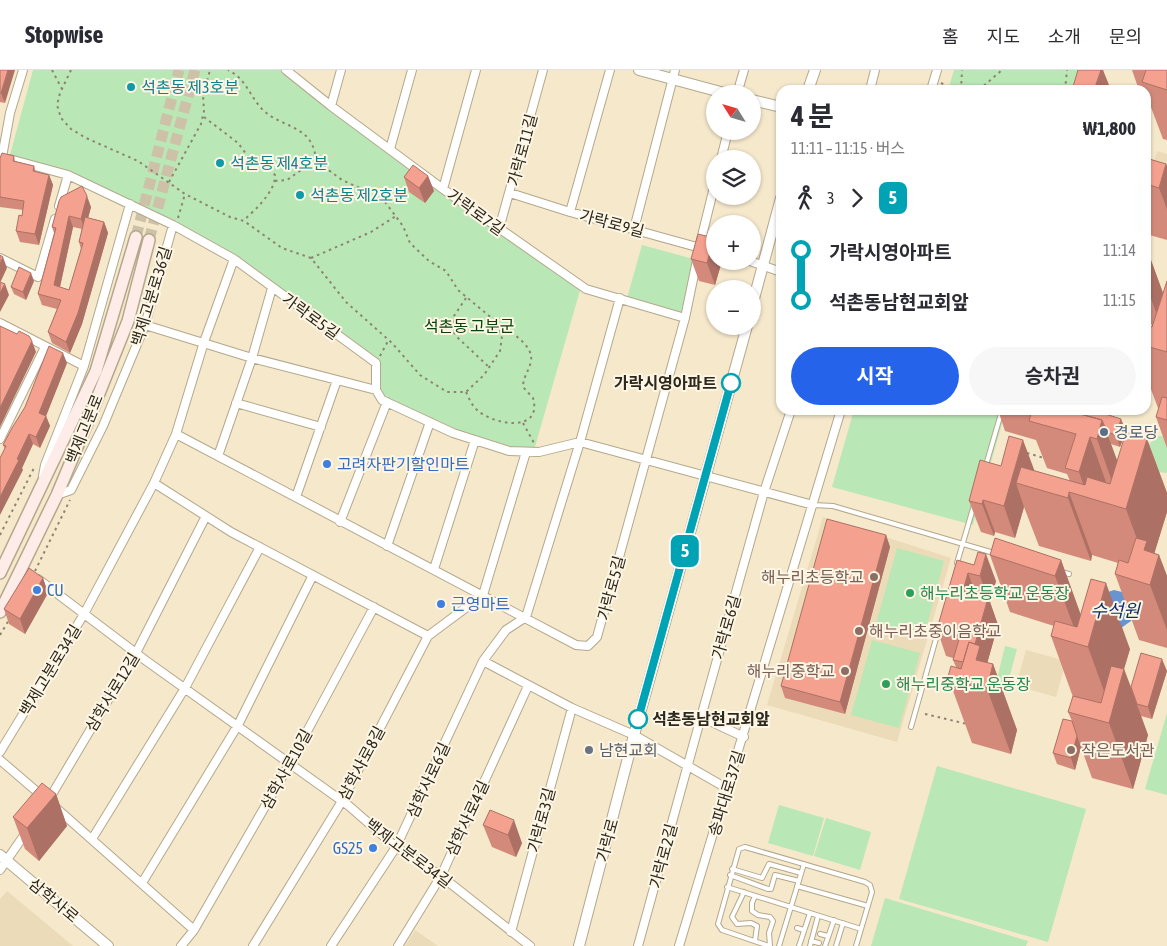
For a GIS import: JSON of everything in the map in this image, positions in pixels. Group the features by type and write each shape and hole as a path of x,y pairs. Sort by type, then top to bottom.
{"main road":[{"name":"백제고분로","path":"0,574 10,557 96,371 136,237"},
{"name":"백제고분로","path":"0,612 28,571 128,321 149,240"}],"street":[{"path":"0,167 10,113 22,70"},
{"name":"가락로7길","path":"286,70 330,106 443,189 586,289 685,318"},
{"path":"330,106 341,70"},
{"path":"390,149 412,70"},
{"path":"443,189 476,70"},
{"name":"가락로11길","path":"498,229 510,193 543,70"},
{"path":"570,212 610,70"},
{"path":"639,70 674,75 706,86"},
{"path":"740,85 744,70"},
{"path":"810,85 814,70"},
{"path":"871,85 875,70"},
{"path":"933,85 937,70"},
{"path":"634,229 674,75"},
{"path":"761,102 776,106"},
{"name":"가락로5길","path":"2,157 68,175 174,225 234,259 376,363"},
{"path":"0,258 38,277 68,175"},
{"name":"가락로9길","path":"510,193 570,212 706,250"},
{"path":"42,486 45,465 84,366 130,204"},
{"path":"699,248 710,205"},
{"name":"백제고분로36길","path":"57,495 71,490 103,426 145,325 174,225"},
{"path":"760,280 776,235"},
{"name":"가락로5길","path":"176,434 340,522 526,617 576,646 588,646 597,637 685,318 699,248"},
{"path":"176,434 204,342 234,259"},
{"path":"761,264 776,270"},
{"name":"가락로5길","path":"218,456 252,358 272,288"},
{"path":"526,617 580,442 620,298"},
{"path":"0,323 84,366"},
{"path":"145,325 252,358 376,390"},
{"name":"가락로","path":"579,946 634,735 745,335"},
{"path":"0,439 45,347"},
{"path":"376,363 376,390 382,400 475,440 509,451 526,452 539,452 580,442 812,505"},
{"path":"296,497 337,380"},
{"path":"340,522 387,402"},
{"path":"236,403 321,427"},
{"name":"가락로6길","path":"688,766 764,492 789,415"},
{"name":"송파대로37길","path":"679,946 744,737 839,415"},
{"path":"388,546 430,422"},
{"name":"백제고분로34길","path":"0,752 84,614 154,483 176,434"},
{"path":"434,569 475,440"},
{"path":"482,595 526,452"},
{"path":"154,483 260,547 428,636"},
{"name":"삼학사로12길","path":"42,808 48,801 136,653 206,516"},
{"path":"92,839 185,688 260,547"},
{"path":"0,549 10,557"},
{"name":"백제고분로34길","path":"28,571 136,653 342,801 396,847 440,876 530,946"},
{"path":"142,883 238,725 313,575"},
{"name":"삼학사로8길","path":"254,946 342,801 428,636 482,595"},
{"name":"삼학사로10길","path":"181,946 194,930 290,763 374,607"},
{"name":"삼학사로6길","path":"331,946 396,847 483,661 506,630 526,617"},
{"path":"483,661 572,708 634,735 728,789"},
{"name":"삼학사로4길","path":"398,946 440,876 528,686"},
{"name":"가락로3길","path":"511,932 572,708"},
{"path":"701,717 744,737"},
{"path":"0,760 194,930"},
{"name":"가락로2길","path":"638,946 688,766"},
{"path":"0,870 3,857 32,823"},
{"name":"삼학사로","path":"3,857 108,946"}],"lane":[{"path":"984,472 1001,415"},
{"path":"957,565 976,498"},
{"path":"812,505 833,506 998,554"},
{"path":"1051,569 1069,574"},
{"path":"911,727 941,622"},
{"path":"755,896 752,911 758,915 770,917 773,921 769,933 769,946 722,930 719,927 719,918 730,875 739,849 745,847 865,882 872,889 856,946"},
{"path":"732,869 762,878 769,864 801,873"},
{"path":"779,946 804,864"},
{"path":"730,875 770,889 775,875 868,906"},
{"path":"727,887 861,929"},
{"path":"744,892 732,917 737,924 751,923 757,926 754,942"},
{"path":"799,946 810,913"},
{"path":"818,916 811,944 819,943"},
{"path":"825,946 834,920"},
{"path":"836,946 843,923"},
{"path":"797,928 804,930"},
{"path":"820,934 828,936"}],"path":[{"path":"52,70 62,89"},
{"path":"71,70 57,101 57,109 61,118 71,129 86,138 138,161 186,194 230,217 244,220 282,248 311,258 346,302 388,340 414,370 432,384 452,393 466,392 479,381 490,368 502,343 500,331 494,320"},
{"path":"170,182 194,140 204,117 203,95 210,70"},
{"path":"228,70 240,77 260,107 267,114 306,137 313,147 315,160 349,184 375,194 396,216 410,243 429,261 446,271 458,290 523,344 530,354 530,363 523,378 523,389 532,396 535,406 531,417 523,423 511,424 480,413 473,406 466,392"},
{"path":"961,85 962,70"},
{"path":"986,85 1002,70"},
{"path":"1066,85 1067,70"},
{"path":"934,81 944,85"},
{"path":"204,117 238,143 250,159 272,170 275,181 261,203 244,220"},
{"path":"275,181 287,180 315,160"},
{"path":"174,225 186,194"},
{"path":"311,258 370,232 396,216"},
{"path":"467,297 454,316 451,328 457,337 490,368"},
{"path":"376,363 388,340"},
{"path":"523,423 539,452"},
{"path":"1027,452 1044,458"},
{"path":"0,635 10,619"},
{"path":"925,714 968,725"}],"shaded area":[{"path":"1157,151 1167,154 1167,194 1151,189 1151,171"},
{"name":"해누리초중이음학교","path":"823,517 951,558 897,742 767,705"},
{"path":"1026,650 1066,661 1056,697 1016,686"},
{"path":"7,891 73,946 0,946 0,899"},
{"path":"415,930 438,946 405,946"}],"green space":[{"name":"석촌동 고분군","path":"33,70 286,70 581,287 534,450 509,449 454,431 387,400 377,388 378,361 236,258 72,173 10,155"},
{"path":"954,70 1104,70 1100,85 950,85"},
{"path":"642,245 697,260 682,315 627,298"},
{"path":"853,415 1005,415 973,525 832,487"},
{"path":"1158,436 1167,436 1167,473 1158,472 1148,445"},
{"name":"해누리초등학교 운동장","path":"897,548 944,561 924,637 876,624"},
{"name":"해누리중학교 운동장","path":"872,640 920,653 899,728 851,715"},
{"path":"1005,646 1017,649 1007,686 996,683"},
{"path":"1167,713 1167,795 1145,789"},
{"path":"937,766 1086,809 1048,942 899,899"},
{"path":"779,805 824,818 813,856 768,843"},
{"path":"826,818 871,832 860,870 814,856"},
{"path":"885,898 1028,941 1026,946 871,946"}],"water":[{"name":"수석원","path":"1114,590 1126,593 1134,615 1131,621 1121,628 1108,592"}],"building":[{"path":"0,70 8,70 1,93 0,93"},
{"path":"1078,70 1101,70 1096,85 1074,85"},
{"path":"1146,70 1167,70 1167,90 1142,82"},
{"path":"2,153 14,156 13,161 34,166 33,171 49,175 35,234 16,231 19,215 22,216 24,201 0,197 0,158"},
{"path":"1151,160 1166,164 1159,188 1151,186"},
{"path":"413,165 428,176 419,188 404,177"},
{"path":"82,186 87,196 81,219 69,216 54,285 69,290 83,243 79,242 85,217 104,222 78,313 66,342 48,332 61,300 38,294 56,228 52,227 59,201 61,197"},
{"path":"698,234 706,236 706,263 691,259"},
{"path":"19,267 31,273 23,292 11,287"},
{"path":"1167,281 1167,352 1151,347 1152,327"},
{"path":"0,282 5,284 0,293"},
{"path":"0,326 17,334 19,331 29,336 32,341 0,408"},
{"path":"49,346 63,353 39,413 46,416 36,437 29,434 17,459 19,460 0,497 0,458 6,446 3,445 25,407"},
{"path":"1162,397 1167,398 1167,420 1156,417"},
{"path":"1031,415 1084,415 1102,420 1097,439 1090,437 1079,472 1065,468 1076,434 1029,421"},
{"path":"1084,415 1109,415 1121,419 1116,435 1107,432 1102,420"},
{"path":"1126,432 1147,439 1126,509 1069,492 1068,498 1016,483 1021,467 1085,485 1087,477 1110,484"},
{"path":"1009,436 1023,440 1004,506 983,500 982,504 969,501 980,460 1001,466"},
{"path":"827,519 886,535 840,702 781,686"},
{"path":"995,538 1061,560 1055,576 990,555"},
{"path":"1136,538 1147,541 1144,550 1159,555 1150,585 1115,574 1119,560 1128,563"},
{"path":"978,552 986,554 980,576 968,573 963,591 988,598 975,644 969,642 963,662 953,660 960,636 937,629 957,560 974,565"},
{"path":"29,568 43,578 20,619 4,609"},
{"path":"1091,579 1106,583 1088,647 1051,636 1055,621 1077,627"},
{"path":"969,642 980,646 976,660 993,664 987,688 948,677 951,666 961,669"},
{"path":"1141,653 1162,659 1148,707 1137,704 1131,687"},
{"path":"1111,666 1124,669 1109,723 1068,712 1073,696 1101,703"},
{"path":"1063,719 1072,721 1077,736 1071,758 1053,753"},
{"path":"42,783 56,794 27,828 13,817"},
{"path":"490,810 514,820 508,835 483,825"}],"tunnel":[{"path":"136,237 179,70"},
{"path":"149,240 195,70"}],"bus line":[{"name":"5","path":"638,719 731,383"}],"place":[{"name":"석촌동 제3호분","path":"131,87"},
{"name":"석촌동 제4호분","path":"220,163"},
{"name":"석촌동 제2호분","path":"300,195"},
{"name":"가락시영아파트","path":"731,383"},
{"name":"경로당","path":"1104,432"},
{"name":"고려자판기할인마트","path":"327,464"},
{"name":"해누리초등학교","path":"874,577"},
{"name":"CU","path":"37,590"},
{"name":"해누리초등학교 운동장","path":"910,593"},
{"name":"근영마트","path":"441,604"},
{"name":"해누리초중이음학교","path":"859,631"},
{"name":"해누리중학교","path":"845,671"},
{"name":"해누리중학교 운동장","path":"886,684"},
{"name":"석촌동남현교회앞","path":"638,719"},
{"name":"남현교회","path":"589,750"},
{"name":"작은도서관","path":"1071,750"},
{"name":"GS25","path":"373,848"}]}
